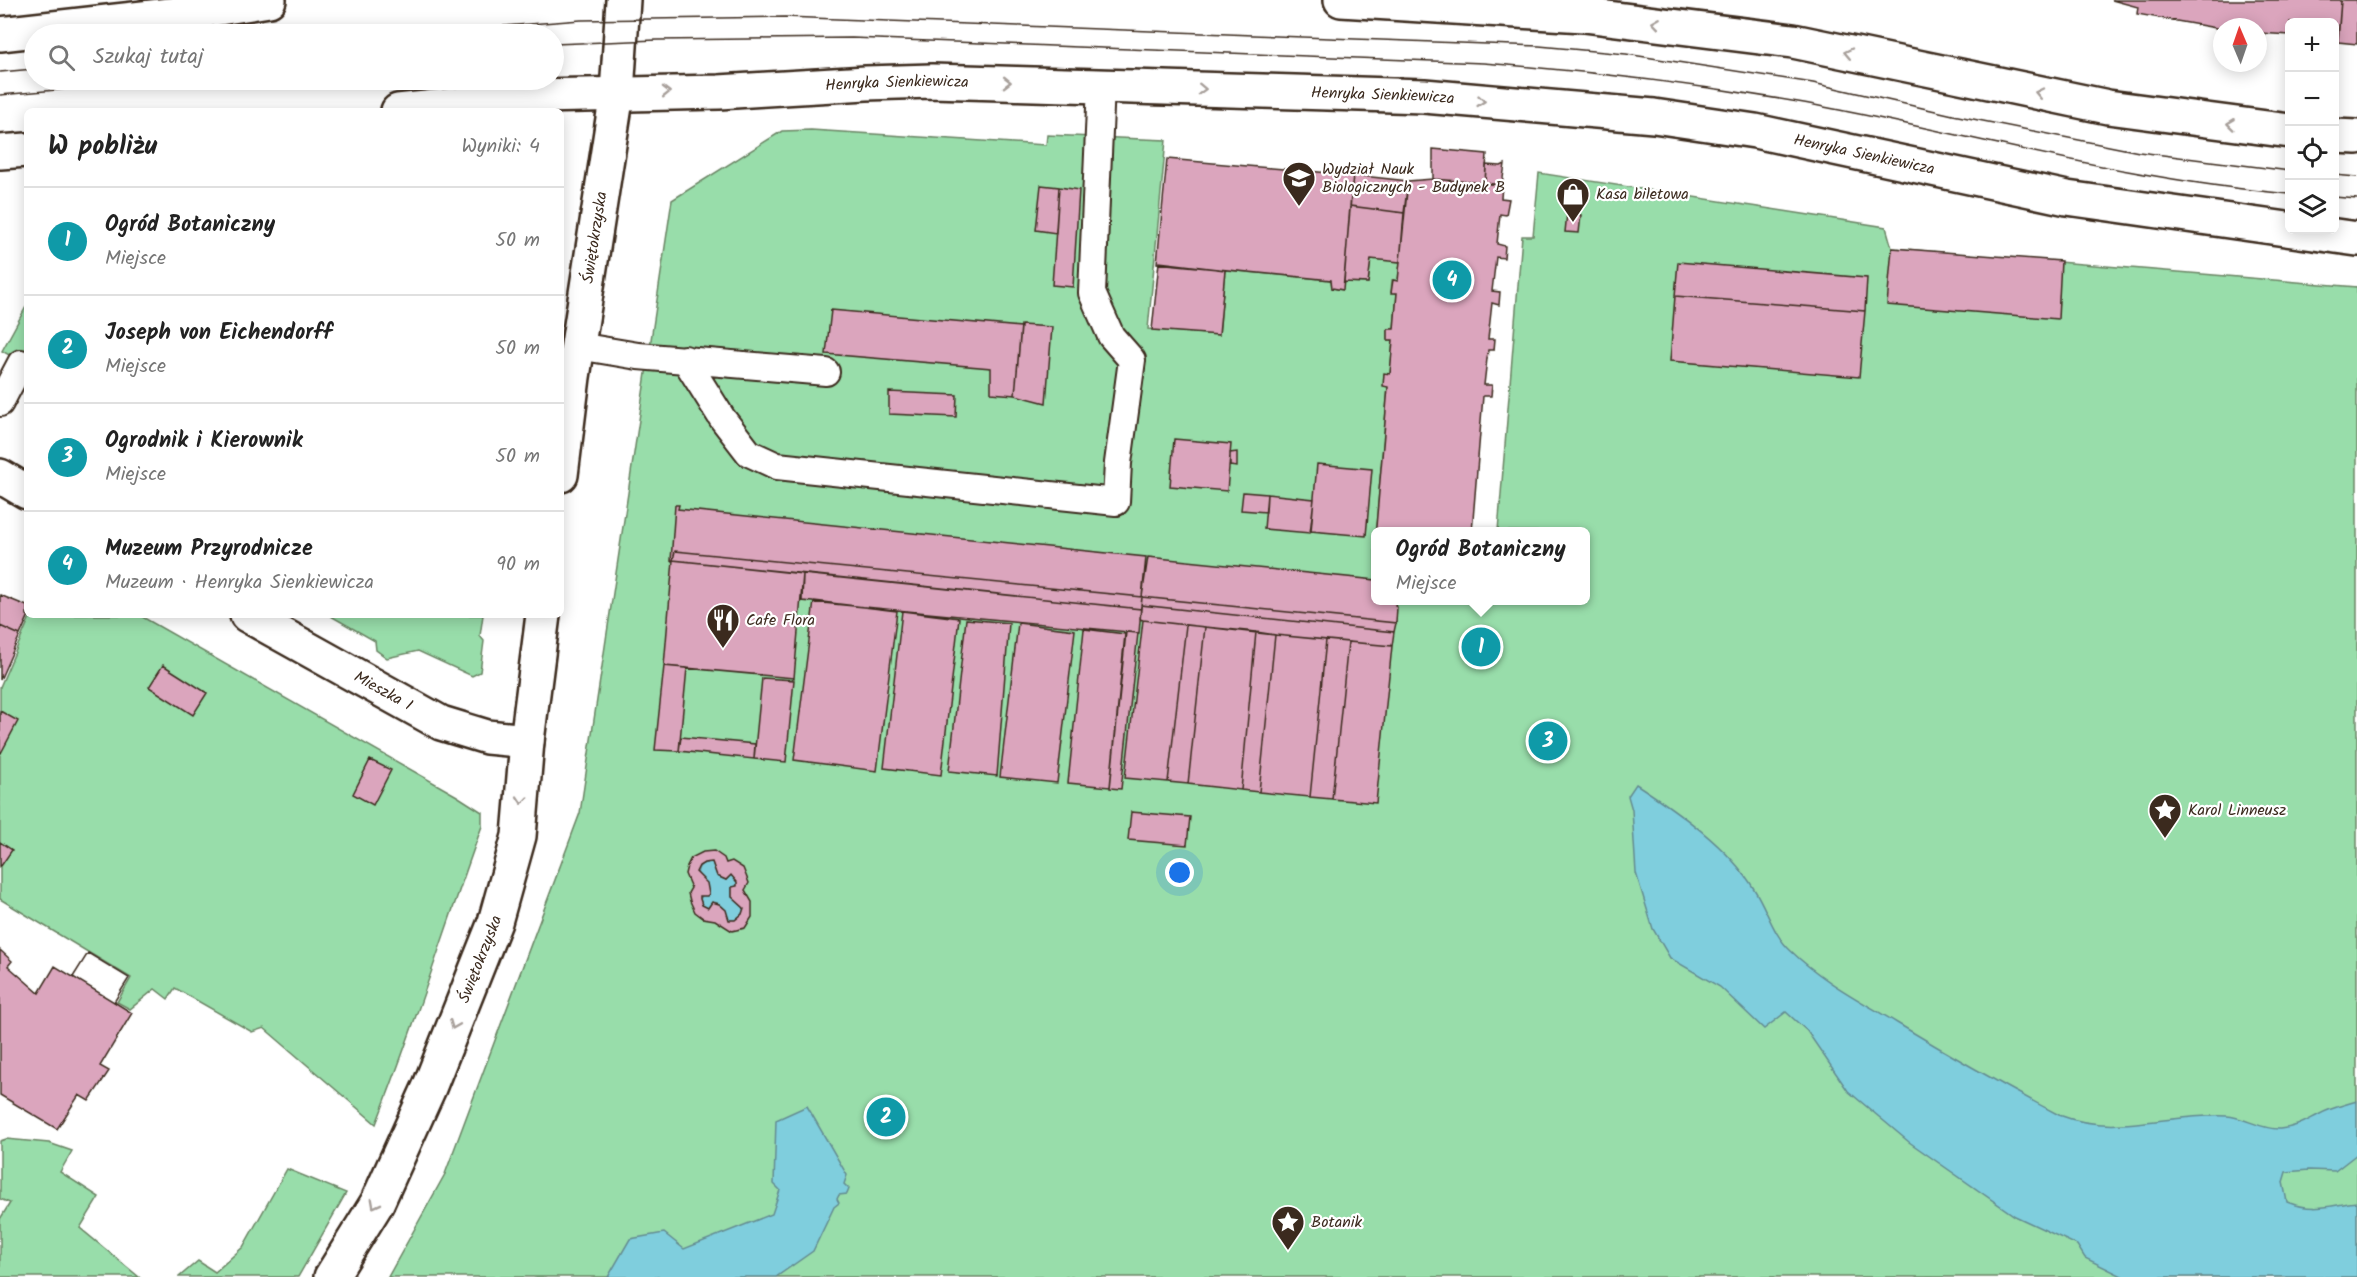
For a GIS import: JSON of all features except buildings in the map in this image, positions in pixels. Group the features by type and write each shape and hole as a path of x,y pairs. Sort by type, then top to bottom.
{"street":[{"path":"69,24 187,7 269,0"},
{"name":"Świętokrzyska","path":"564,452 617,93 623,0"},
{"path":"1341,0 1584,8 1793,41 2108,107 2285,130"},
{"path":"0,34 24,31"},
{"name":"Henryka Sienkiewicza","path":"426,108 540,96 719,92 866,82 932,81 1424,96 1654,116 1755,131 2067,198 2357,239"},
{"path":"2339,136 2357,137"},
{"path":"0,152 24,150"},
{"path":"0,476 24,490"},
{"name":"Mieszka I","path":"252,618 441,723 487,737 527,741"},
{"name":"Świętokrzyska","path":"331,1277 377,1203 429,1088 495,922 519,836 527,741 543,618"}],"lane":[{"path":"685,359 722,418 749,453 777,466 1116,502 1118,463 1132,360 1111,336 1092,293 1101,86"},
{"path":"578,346 638,356 826,372"},
{"path":"0,403 21,363"}],"green space":[{"path":"811,130 1046,145 1047,135 1166,140 1148,329 1219,335 1225,270 1331,280 1332,288 1342,289 1344,282 1368,283 1371,259 1400,262 1398,281 1392,280 1391,292 1397,293 1394,329 1388,329 1388,340 1393,340 1390,374 1384,374 1388,387 1376,527 1371,527 1371,605 1590,605 1590,527 1498,527 1522,236 1533,236 1539,173 1886,227 1892,248 2357,287 2357,1277 388,1277 445,1174 580,813 672,200 782,131"},
{"path":"24,311 24,363 2,351"},
{"path":"30,618 144,618 482,812 482,826 376,1124 264,1028 252,1032 175,988 168,999 155,989 130,1009 117,1002 131,978 0,899 0,687"},
{"path":"334,618 483,618 480,636 484,641 480,672 472,676 418,651 387,658 376,650 375,641"},
{"path":"6,1139 49,1143 72,1151 60,1172 99,1197 80,1228 139,1277 0,1277 0,1219 10,1203 0,1199 0,1141"},
{"path":"287,1169 346,1193 298,1277 179,1277 198,1261 215,1272 243,1247"}],"water":[{"path":"1636,784 1685,818 1731,859 1754,889 1785,945 1803,962 1829,981 1937,1047 2059,1115 2101,1124 2227,1116 2267,1128 2280,1129 2296,1126 2327,1110 2357,1101 2357,1154 2335,1171 2286,1172 2283,1182 2287,1202 2297,1205 2314,1208 2357,1202 2357,1277 2124,1277 2085,1258 2077,1245 2015,1216 1909,1142 1848,1091 1807,1031 1786,1012 1764,1029 1720,987 1670,958 1653,929 1636,873 1632,810 1628,796"},
{"path":"712,862 717,876 726,880 731,875 737,882 737,886 732,887 732,897 744,908 742,914 735,920 729,920 724,908 719,904 712,902 708,908 702,905 700,899 703,894 697,873 701,865"},
{"path":"807,1106 847,1175 844,1184 849,1189 847,1194 839,1195 837,1199 839,1203 834,1207 813,1251 776,1277 608,1277 630,1239 664,1233 684,1249 772,1214 780,1190 774,1184 776,1120"}],"tram line":[{"path":"530,24 581,20 785,17 1539,46 1626,54 1813,83 1953,115 2139,152 2285,170"},
{"path":"564,44 852,38 1522,66 1759,95 1860,114 2104,167 2166,178 2285,193"},
{"path":"0,72 24,70"},
{"path":"0,95 56,90"},
{"path":"2339,175 2357,177"},
{"path":"2339,197 2357,199"}],"place":[{"name":"Wydział Nauk Biologicznych - Budynek B","path":"1299,207"},
{"name":"Kasa biletowa","path":"1573,223"},
{"name":"Muzeum Przyrodnicze","path":"1452,280"},
{"name":"Ogród Botaniczny","path":"1481,647"},
{"name":"Cafe Flora","path":"723,649"},
{"name":"Ogrodnik i Kierownik","path":"1548,741"},
{"name":"Karol Linneusz","path":"2165,839"},
{"name":"Joseph von Eichendorff","path":"886,1117"},
{"name":"Botanik","path":"1288,1251"}]}
